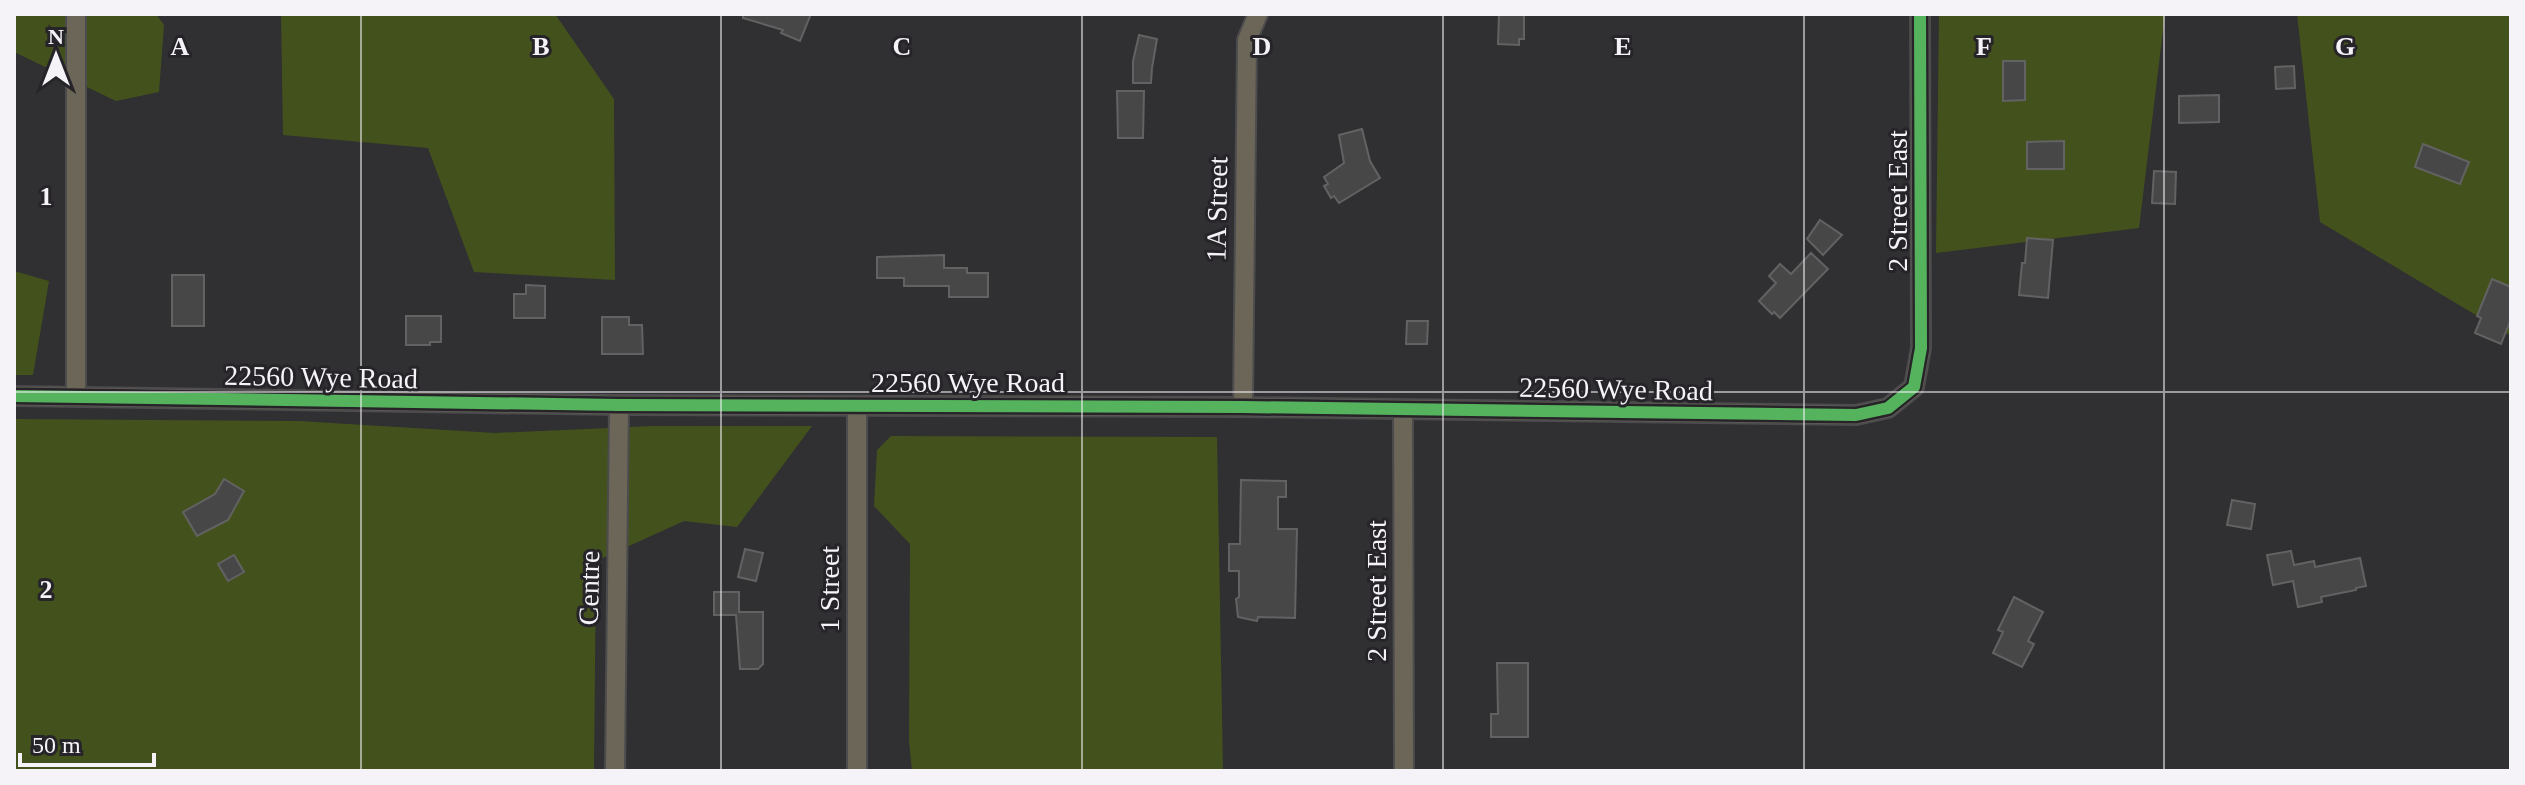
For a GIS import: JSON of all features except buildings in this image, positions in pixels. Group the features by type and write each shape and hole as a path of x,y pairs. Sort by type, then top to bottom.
{"street":[{"path":"76,14 76,396"},
{"name":"1A Street","path":"1243,407 1247,40 1258,14"},
{"name":"2 Street East","path":"1914,387 1921,348 1920,14"},
{"name":"22560 Wye Road","path":"14,396 619,405 1243,407 1856,415 1888,408 1914,387"},
{"name":"Centre","path":"615,771 619,405"},
{"name":"1 Street","path":"857,406 857,771"},
{"name":"2 Street East","path":"1403,410 1404,771"}],"green space":[{"path":"14,14 156,14 164,25 159,92 116,101 14,52"},
{"path":"281,14 555,14 614,99 615,280 474,272 428,148 283,135"},
{"path":"1939,14 2165,14 2139,228 1936,253"},
{"path":"2297,14 2511,14 2511,336 2320,222"},
{"path":"14,271 49,281 33,375 14,375"},
{"path":"14,419 299,421 495,433 653,426 812,426 737,527 684,521 596,561 594,771 14,771"},
{"path":"891,436 1217,437 1223,771 912,771 909,741 910,544 874,506 877,450"}],"cycle path":[{"path":"14,396 619,405 1243,407 1856,415 1888,408 1914,387 1921,348 1920,14"}]}
